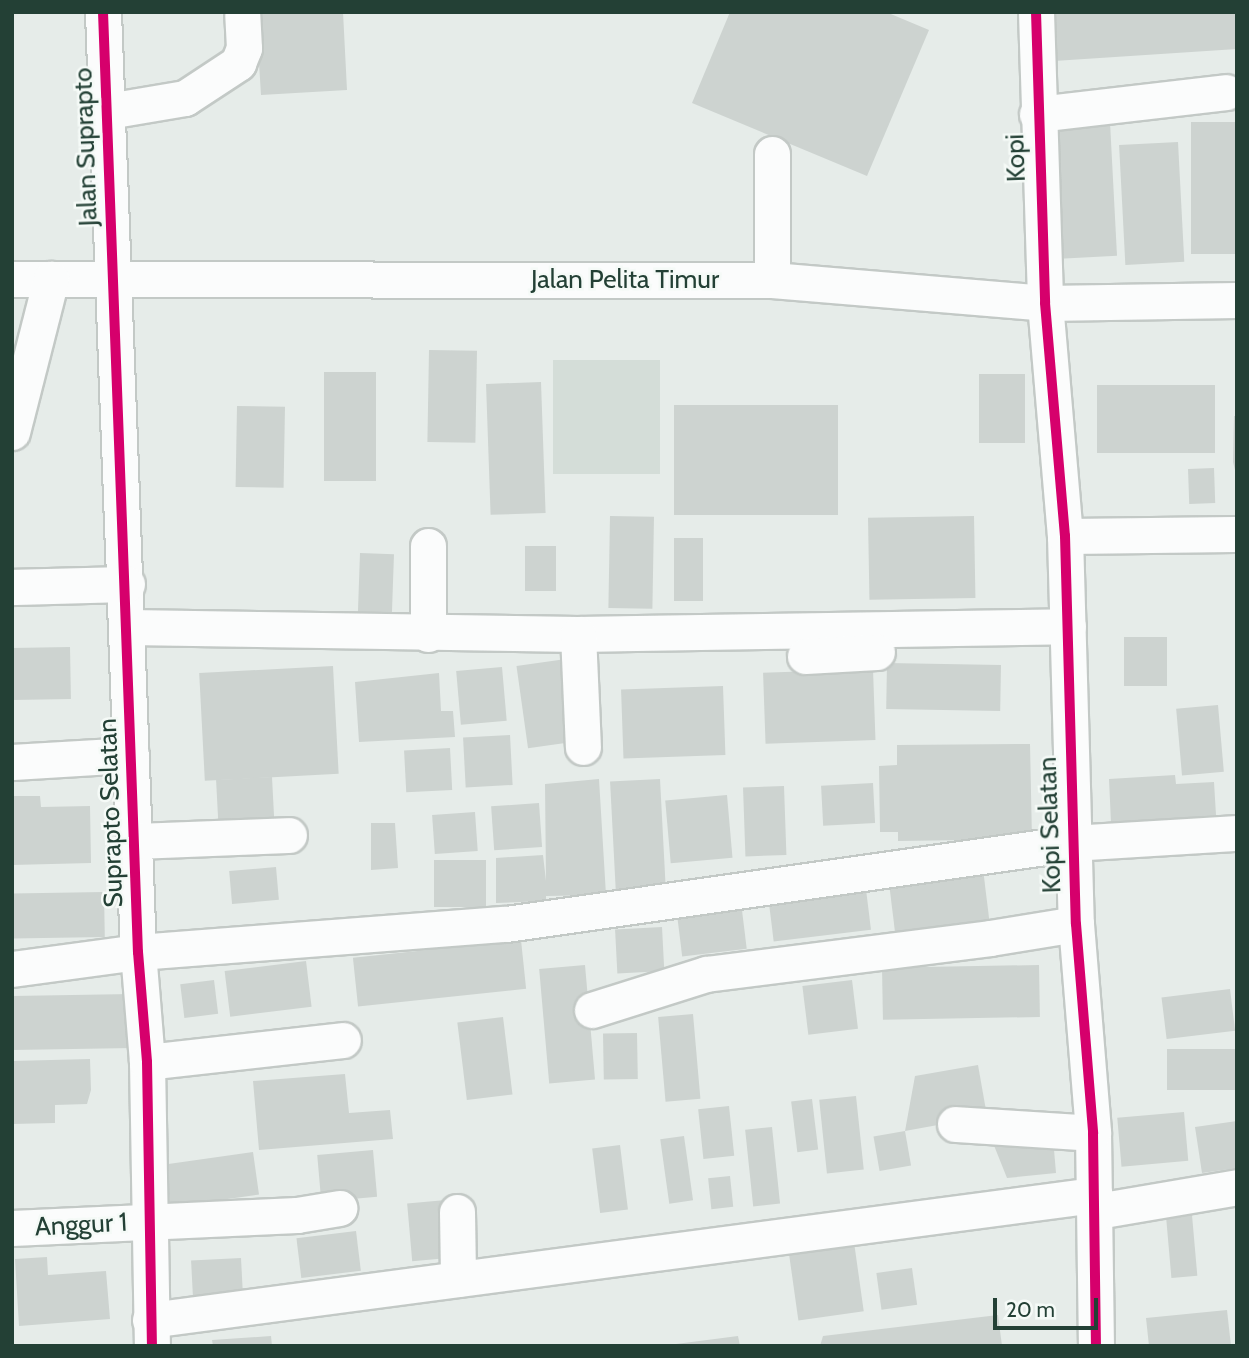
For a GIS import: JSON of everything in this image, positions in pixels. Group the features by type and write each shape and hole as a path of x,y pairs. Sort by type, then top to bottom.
{"street":[{"name":"Jalan Suprapto","path":"103,12 114,279"},
{"name":"Kopi","path":"1036,12 1037,114 1045,303"},
{"path":"108,111 185,98 238,63 244,48 242,15"},
{"path":"1037,114 1226,92"},
{"path":"772,154 772,280"},
{"name":"Jalan Pelita Timur","path":"12,279 772,280 1045,303 1237,300"},
{"path":"12,432 51,279"},
{"name":"Suprapto Selatan","path":"114,279 129,627 138,953 147,1062 151,1333"},
{"name":"Kopi Selatan","path":"1045,303 1065,536 1072,843 1093,1133 1097,1346"},
{"path":"1065,536 1237,534"},
{"path":"428,546 428,634"},
{"path":"12,587 127,584"},
{"path":"129,627 428,634 1068,636"},
{"path":"578,634 583,747"},
{"path":"805,656 1068,636"},
{"path":"12,762 131,755"},
{"path":"12,969 138,953 506,924 1072,843 1237,833"},
{"path":"134,841 289,835"},
{"path":"592,1010 706,974 990,938 1076,923"},
{"path":"147,1062 343,1040"},
{"path":"956,1124 1093,1133"},
{"path":"151,1333 458,1279 1237,1187"},
{"name":"Anggur 1","path":"12,1228 297,1215 339,1208"},
{"path":"457,1212 458,1279"}],"shaded area":[{"path":"553,360 660,360 660,474 553,474"}],"building":[{"path":"227,12 343,12 347,90 261,95 256,15"},
{"path":"730,12 886,12 929,30 867,176 692,103"},
{"path":"1054,12 1237,12 1237,49 1054,61"},
{"path":"1110,122 1117,256 1060,259 1053,125"},
{"path":"1191,122 1237,122 1237,254 1191,254"},
{"path":"1178,142 1184,262 1125,265 1119,145"},
{"path":"429,350 477,351 475,443 427,442"},
{"path":"324,372 376,372 376,481 324,481"},
{"path":"979,374 1025,374 1025,443 979,443"},
{"path":"541,382 546,513 491,515 486,384"},
{"path":"1097,385 1215,385 1215,453 1097,453"},
{"path":"674,405 838,405 838,515 674,515"},
{"path":"237,406 285,407 284,488 236,487"},
{"path":"1234,416 1237,416 1236,474 1233,462"},
{"path":"1214,468 1215,503 1189,504 1188,469"},
{"path":"610,516 654,517 652,609 608,608"},
{"path":"974,516 975,598 869,600 868,518"},
{"path":"674,538 703,538 703,601 674,601"},
{"path":"525,546 556,546 556,591 525,591"},
{"path":"360,553 394,554 392,614 358,613"},
{"path":"1124,637 1167,637 1167,686 1124,686"},
{"path":"70,647 71,699 13,700 12,648"},
{"path":"566,659 578,741 528,748 516,666"},
{"path":"887,663 1001,665 1000,711 886,709"},
{"path":"333,666 339,774 205,781 199,673"},
{"path":"502,667 507,721 461,725 456,671"},
{"path":"873,669 875,740 766,744 763,673"},
{"path":"439,673 441,711 453,711 455,737 359,742 355,682"},
{"path":"723,686 725,755 623,759 621,690"},
{"path":"1218,705 1224,772 1182,775 1176,709"},
{"path":"510,735 513,785 466,787 463,737"},
{"path":"1030,744 1032,839 898,841 898,832 880,832 879,766 897,765 897,745"},
{"path":"450,748 452,790 406,792 404,750"},
{"path":"1175,775 1176,784 1214,782 1216,815 1111,823 1109,779"},
{"path":"272,777 274,819 218,822 216,780"},
{"path":"599,779 606,895 546,896 546,901 496,903 496,858 543,855 546,881 545,784"},
{"path":"660,779 666,889 616,891 610,782"},
{"path":"873,783 875,823 823,826 821,786"},
{"path":"784,786 786,855 745,856 743,787"},
{"path":"727,795 732,858 671,863 665,800"},
{"path":"12,796 40,796 41,807 90,806 91,863 12,865"},
{"path":"539,803 542,847 494,850 491,806"},
{"path":"475,812 478,851 435,854 432,815"},
{"path":"371,823 395,823 398,868 371,870"},
{"path":"434,860 486,860 486,907 434,907"},
{"path":"276,867 279,900 232,904 229,871"},
{"path":"983,869 990,923 895,934 889,881"},
{"path":"865,881 871,930 774,942 768,893"},
{"path":"104,892 105,937 13,939 12,894"},
{"path":"741,902 747,949 682,957 676,910"},
{"path":"662,927 664,971 617,973 615,929"},
{"path":"521,940 526,989 358,1006 353,958"},
{"path":"306,961 312,1007 230,1017 225,971"},
{"path":"585,965 595,1080 549,1084 539,969"},
{"path":"1039,965 1040,1017 883,1020 882,968"},
{"path":"214,980 218,1014 184,1018 180,984"},
{"path":"852,980 858,1029 808,1035 802,986"},
{"path":"1230,989 1235,1031 1167,1039 1162,997"},
{"path":"132,994 133,1048 13,1050 12,996"},
{"path":"693,1014 700,1099 666,1102 658,1017"},
{"path":"503,1017 513,1094 467,1100 457,1023"},
{"path":"637,1033 638,1079 604,1080 603,1034"},
{"path":"1167,1049 1237,1049 1237,1090 1167,1090"},
{"path":"90,1059 91,1090 87,1104 55,1105 55,1123 12,1124 12,1061"},
{"path":"978,1065 987,1116 905,1131 915,1076"},
{"path":"345,1074 349,1113 390,1110 393,1139 259,1150 253,1081"},
{"path":"856,1096 864,1170 827,1173 819,1100"},
{"path":"812,1099 818,1150 797,1152 791,1102"},
{"path":"729,1106 734,1156 703,1159 698,1109"},
{"path":"1184,1112 1188,1161 1122,1167 1117,1118"},
{"path":"1237,1121 1237,1168 1202,1173 1195,1127"},
{"path":"772,1127 780,1204 753,1206 745,1130"},
{"path":"905,1131 911,1165 880,1171 873,1137"},
{"path":"684,1136 693,1200 669,1204 660,1139"},
{"path":"1053,1138 1056,1173 1007,1178 993,1143"},
{"path":"620,1145 628,1210 600,1213 592,1148"},
{"path":"373,1150 377,1197 321,1202 317,1155"},
{"path":"253,1152 259,1195 171,1207 165,1164"},
{"path":"730,1176 733,1207 711,1209 708,1178"},
{"path":"446,1200 451,1258 412,1261 407,1203"},
{"path":"1192,1215 1197,1276 1171,1278 1166,1217"},
{"path":"356,1231 361,1271 301,1278 296,1238"},
{"path":"854,1242 864,1311 798,1321 789,1251"},
{"path":"47,1257 48,1275 106,1271 110,1319 19,1326 15,1259"},
{"path":"241,1258 243,1293 193,1296 191,1261"},
{"path":"912,1268 917,1305 881,1310 876,1273"},
{"path":"1227,1310 1231,1346 1149,1346 1146,1318"},
{"path":"998,1315 1002,1346 820,1346 823,1336"},
{"path":"271,1336 272,1346 213,1346 212,1340"},
{"path":"738,1336 740,1346 676,1346 676,1344"}],"cycle path":[{"path":"103,12 138,952 147,1062 152,1346"},
{"path":"1036,12 1045,303 1065,536 1076,924 1093,1133 1096,1346"}]}
